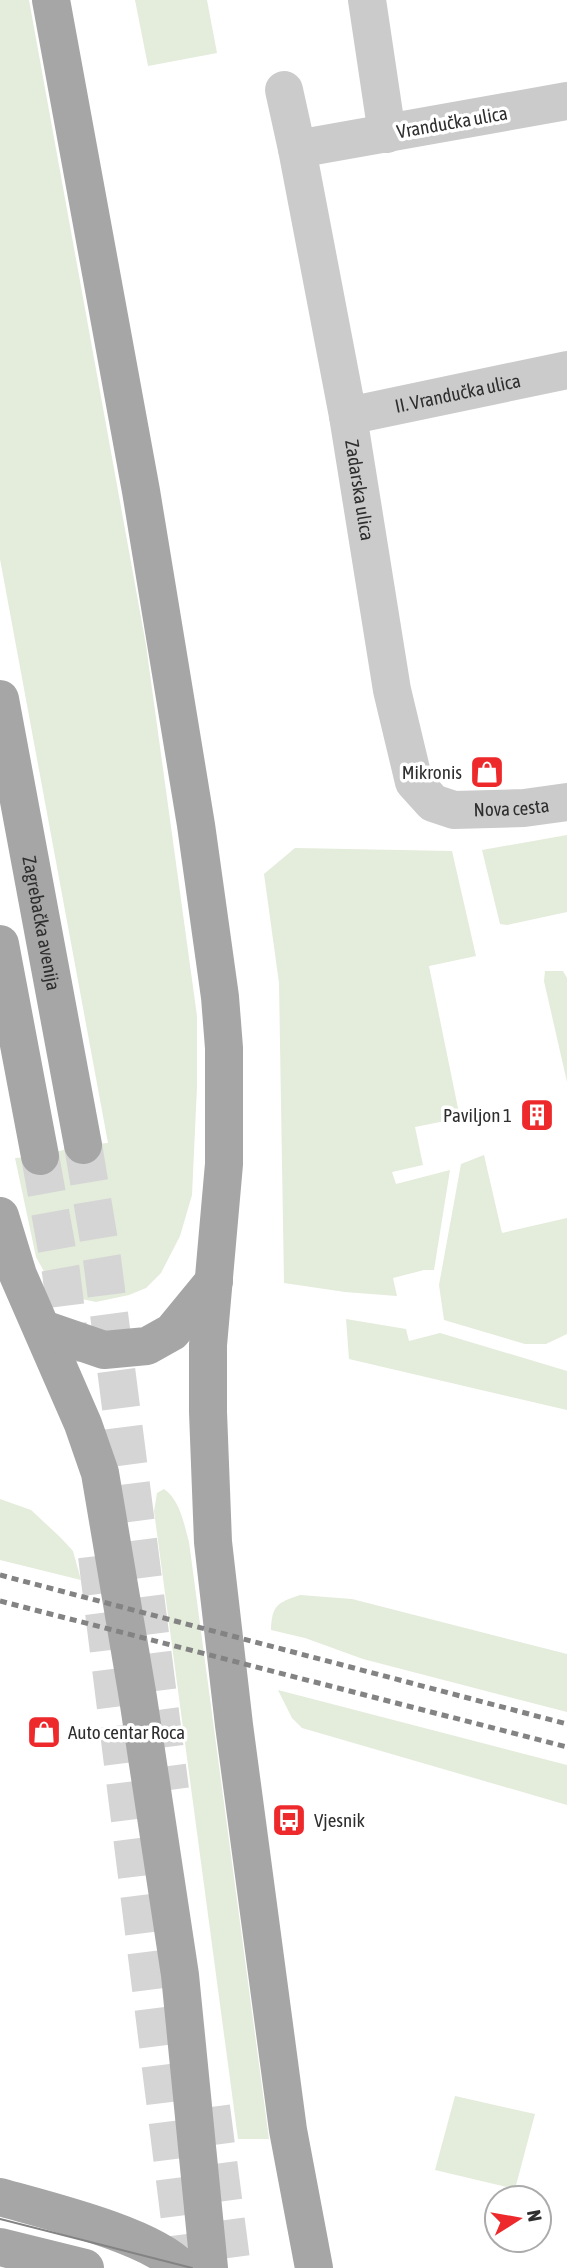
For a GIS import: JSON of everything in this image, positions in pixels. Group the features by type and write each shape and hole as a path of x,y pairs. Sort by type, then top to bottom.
{"main road":[{"path":"51,0 141,491 196,825 220,997 224,1048 224,1139 220,1224 208,1345 209,1481 215,1568 288,2130 314,2268"},
{"name":"Zagrebačka avenija","path":"0,699 83,1145"},
{"path":"0,944 40,1156"},
{"path":"0,1216 18,1275 92,1447 107,1509 158,1820 180,1975 209,2268"},
{"path":"43,1329 104,1350 147,1346 172,1332 214,1281"},
{"path":"0,2197 127,2237 153,2249 180,2268"},
{"path":"0,2246 85,2268"}],"street":[{"name":"Vrandučka ulica","path":"367,0 387,134 567,101"},
{"name":"Zadarska ulica","path":"284,90 348,416 390,678 414,782 433,803 454,810"},
{"path":"297,149 387,134"},
{"name":"II. Vrandučka ulica","path":"348,416 567,370"},
{"name":"Nova cesta","path":"454,810 524,808 567,802"}],"green space":[{"path":"0,0 29,0 146,645 197,1016 192,1195 180,1236 161,1273 146,1288 129,1295 96,1302 77,1298 51,1284 36,1257 15,1158 108,1143 0,559"},
{"path":"135,0 207,0 217,53 148,66"},
{"path":"567,835 567,912 507,925 500,924 482,850"},
{"path":"295,848 452,851 476,956 429,966 460,1118 415,1127 423,1165 392,1172 396,1184 450,1170 434,1270 393,1278 397,1296 284,1283 279,983 264,874"},
{"path":"545,971 563,971 567,978 567,1082 544,981"},
{"path":"484,1155 502,1233 567,1218 567,1334 546,1344 525,1344 444,1320 439,1285 461,1164"},
{"path":"346,1319 406,1329 409,1341 440,1333 567,1371 567,1410 349,1359"},
{"path":"164,1489 178,1506 189,1542 269,2139 238,2139 154,1511 157,1493"},
{"path":"0,1499 31,1510 61,1538 73,1551 81,1580 0,1560"},
{"path":"300,1595 352,1599 567,1654 567,1712 363,1659 305,1638 271,1630 277,1606"},
{"path":"278,1690 567,1765 567,1805 302,1728 292,1718"},
{"path":"455,2096 535,2114 516,2184 494,2184 435,2170"}],"tunnel":[{"path":"83,1145 102,1259 170,1790"},
{"path":"40,1156 61,1272 73,1368"},
{"path":"97,1556 186,2268"},
{"path":"211,2107 232,2268"}],"tram line":[{"path":"0,2219 192,2268"}],"railway":[{"path":"0,1575 567,1724"},
{"path":"0,1601 567,1747"}],"place":[{"name":"Mikronis","path":"487,772"},
{"name":"Paviljon 1","path":"537,1115"},
{"name":"Auto centar Roca","path":"44,1732"},
{"name":"Vjesnik","path":"289,1820"}]}
